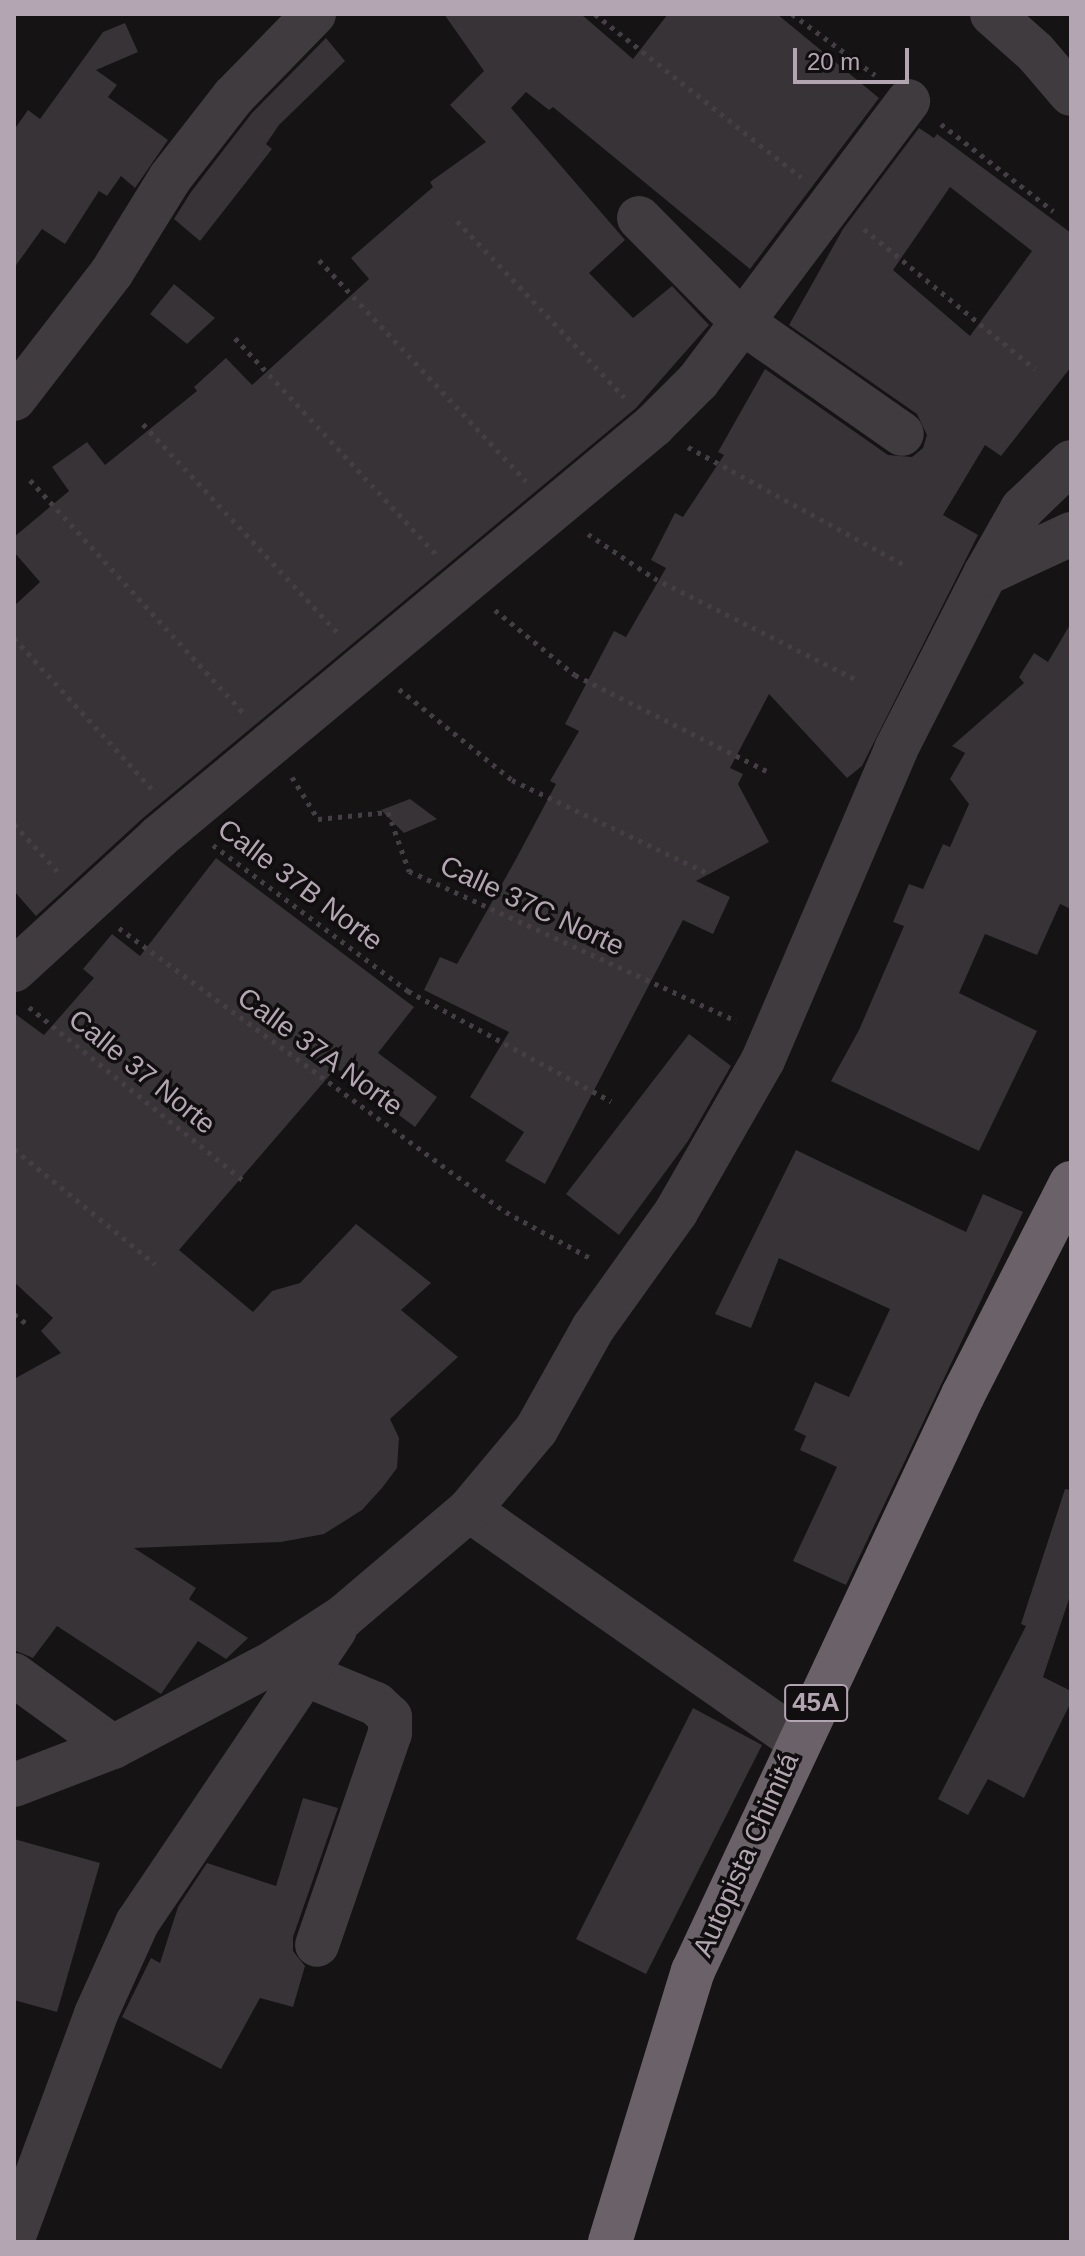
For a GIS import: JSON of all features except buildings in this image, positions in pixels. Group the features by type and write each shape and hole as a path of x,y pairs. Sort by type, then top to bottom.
{"highway":[{"name":"Autopista Chimitá","path":"610,2242 693,1971 798,1740 963,1395 1071,1183"}],"street":[{"path":"14,399 112,272 170,178 224,109 292,32 314,14"},
{"path":"992,14 1071,94"},
{"path":"20,988 87,904 179,820 647,431 698,381 908,101"},
{"path":"639,218 742,322 902,434"},
{"path":"14,2236 96,2014 137,1923 290,1668 343,1617 469,1510 536,1430 593,1328 676,1212 772,1038 896,749 985,574 1022,509 1071,462"},
{"path":"985,574 1071,534"},
{"path":"469,1510 798,1740"},
{"path":"14,1785 113,1747 290,1668 376,1704 390,1717 390,1733 317,1945"},
{"path":"14,1675 113,1747"}],"path":[{"name":"Calle 37C Norte","path":"30,480 271,743 318,819 388,812 409,871 772,1038"},
{"name":"Calle 37B Norte","path":"14,638 179,820 408,991 611,1101"},
{"name":"Calle 37A Norte","path":"14,824 87,904 506,1212 627,1279"},
{"name":"Calle 37 Norte","path":"20,988 243,1180"},
{"path":"14,1149 155,1264"},
{"path":"14,1314 28,1325"}]}
